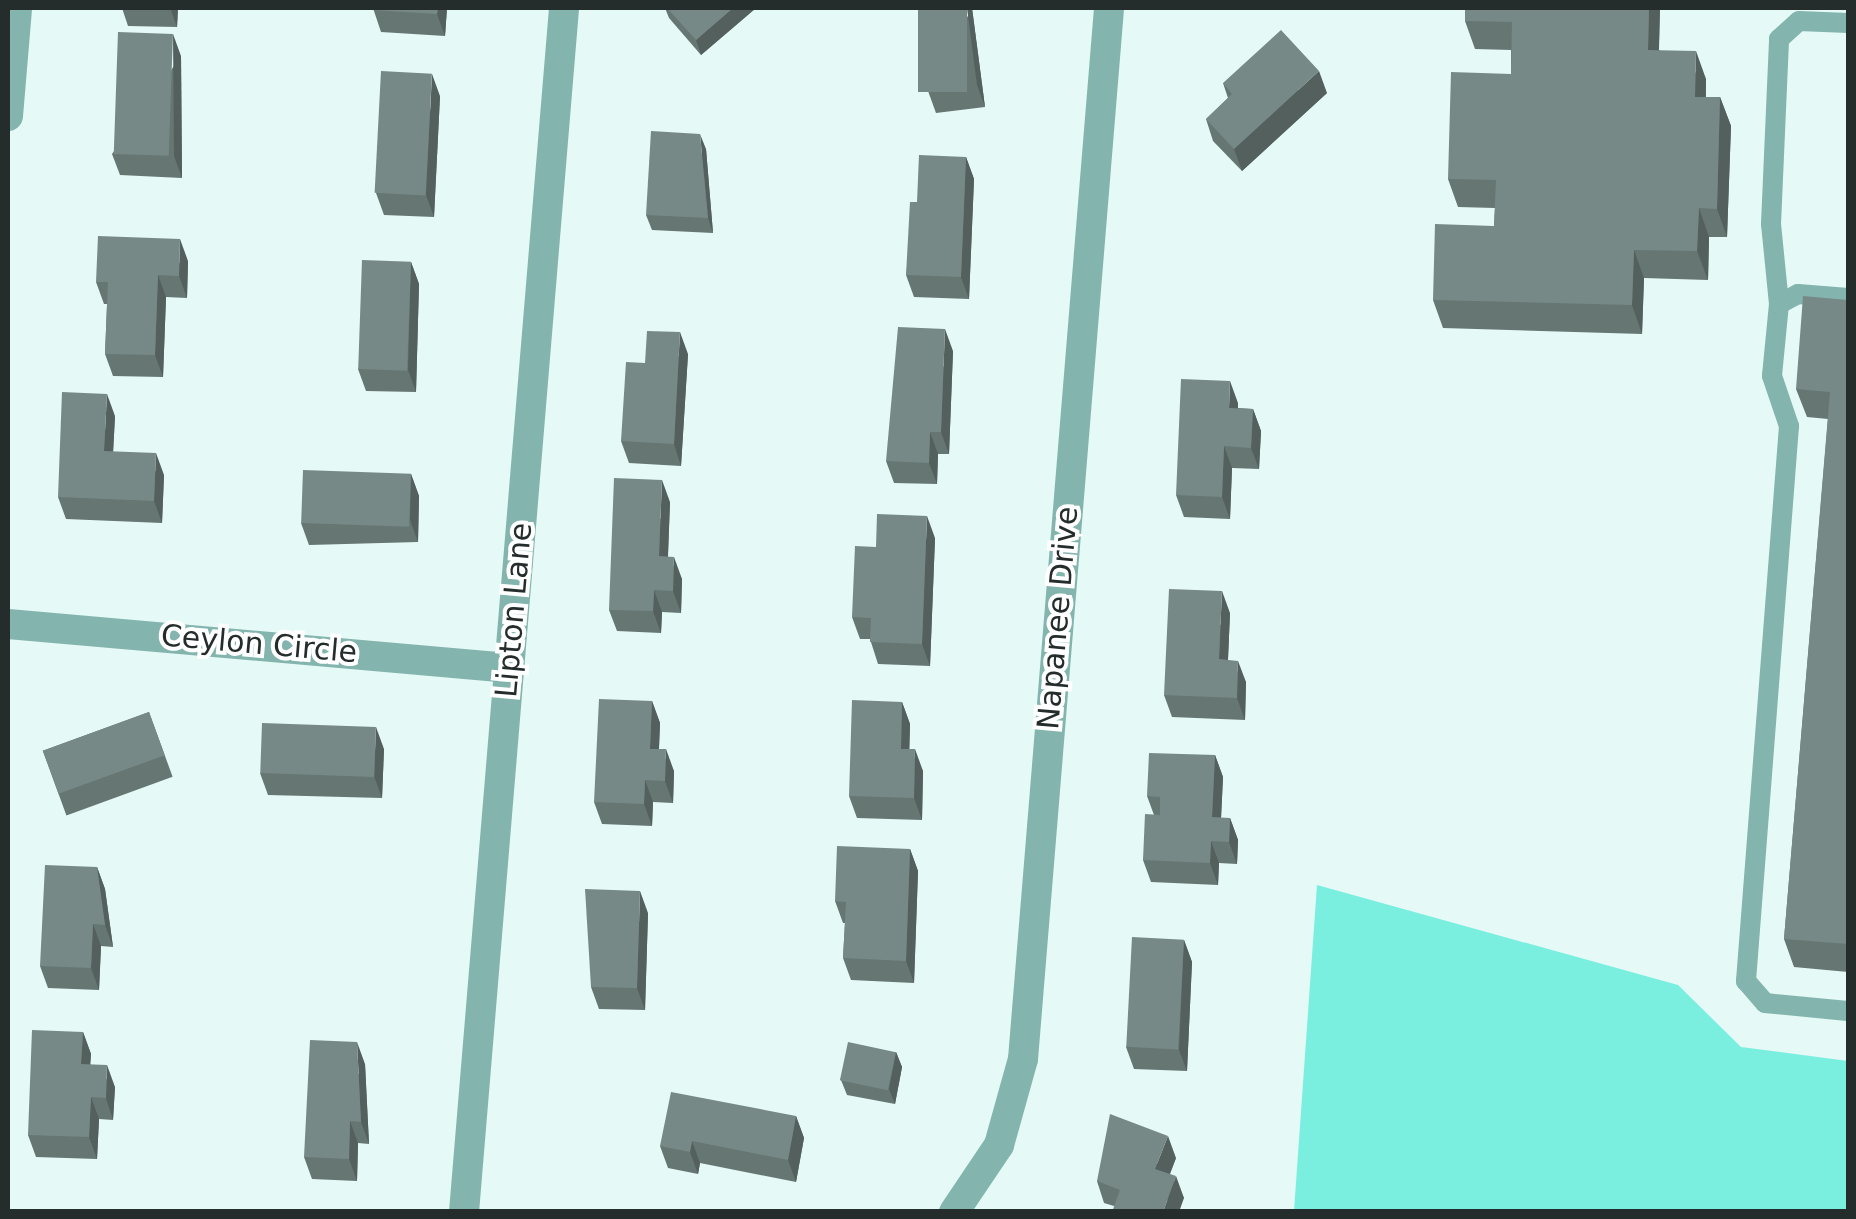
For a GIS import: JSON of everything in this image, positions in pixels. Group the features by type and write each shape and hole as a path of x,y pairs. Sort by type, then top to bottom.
{"street":[{"path":"8,116 17,8"},
{"name":"Lipton Lane","path":"464,1212 564,8"},
{"name":"Napanee Drive","path":"954,1212 999,1145 1023,1059 1109,8"},
{"name":"Ceylon Circle","path":"8,624 510,668"}],"lane":[{"path":"1848,23 1799,21 1778,39 1771,224 1778,304 1772,376 1789,426 1746,981 1765,1003 1848,1011"},
{"path":"1778,304 1798,294 1848,298"}],"green space":[{"path":"1317,885 1678,985 1741,1047 1848,1061 1848,1211 1294,1211"}],"building":[{"path":"373,8 438,8 437,14"},
{"path":"667,8 733,8 696,40"},
{"path":"918,8 967,8 967,92 918,92"},
{"path":"1465,8 1649,8 1648,50 1696,51 1695,97 1720,97 1717,209 1699,208 1697,251 1634,250 1632,305 1433,300 1435,224 1494,226 1496,180 1448,179 1451,72 1511,74 1512,22 1465,21"},
{"path":"1281,30 1319,71 1234,149 1206,119 1232,94 1223,83"},
{"path":"118,32 173,34 169,156 114,154"},
{"path":"381,71 432,74 426,196 375,193"},
{"path":"651,131 700,134 708,218 646,215"},
{"path":"919,155 966,157 961,277 906,275 910,202 917,202"},
{"path":"98,236 180,239 179,276 158,275 155,355 105,354 108,282 96,282"},
{"path":"362,260 411,262 407,371 358,369"},
{"path":"1803,296 1848,300 1848,944 1784,939 1830,392 1796,389"},
{"path":"898,327 945,329 941,432 930,432 929,463 886,461"},
{"path":"647,331 680,332 674,444 621,441 626,362 645,363"},
{"path":"1181,379 1230,381 1229,408 1253,409 1251,448 1224,446 1222,497 1176,495"},
{"path":"62,392 107,394 104,451 156,453 154,501 58,497"},
{"path":"303,470 411,474 409,527 301,523"},
{"path":"614,478 662,480 659,556 674,557 673,591 654,590 653,611 609,610"},
{"path":"877,514 927,516 922,644 870,642 871,618 852,617 855,546 876,547"},
{"path":"1169,589 1222,591 1219,659 1238,661 1237,698 1164,695"},
{"path":"599,699 652,701 650,749 666,749 665,781 645,780 644,804 594,802"},
{"path":"852,700 902,702 901,749 915,749 914,798 849,796"},
{"path":"149,712 165,755 59,794 43,751"},
{"path":"262,723 376,727 374,777 260,773"},
{"path":"1149,753 1215,755 1212,817 1230,818 1229,842 1211,841 1210,863 1143,860 1145,814 1160,815 1160,797 1147,796"},
{"path":"837,846 910,849 906,961 843,958 846,902 835,901"},
{"path":"45,865 97,867 105,925 93,924 91,968 40,966"},
{"path":"585,889 640,891 637,988 591,987"},
{"path":"1132,937 1184,940 1178,1050 1126,1047"},
{"path":"32,1030 83,1032 81,1064 107,1065 106,1098 91,1097 89,1137 28,1135"},
{"path":"310,1040 357,1042 361,1122 350,1121 349,1159 304,1157"},
{"path":"848,1042 896,1052 888,1090 840,1080"},
{"path":"671,1092 796,1116 788,1160 692,1141 690,1152 660,1146"},
{"path":"1110,1114 1168,1136 1155,1169 1176,1176 1163,1212 1112,1212 1120,1190 1097,1181"}]}
